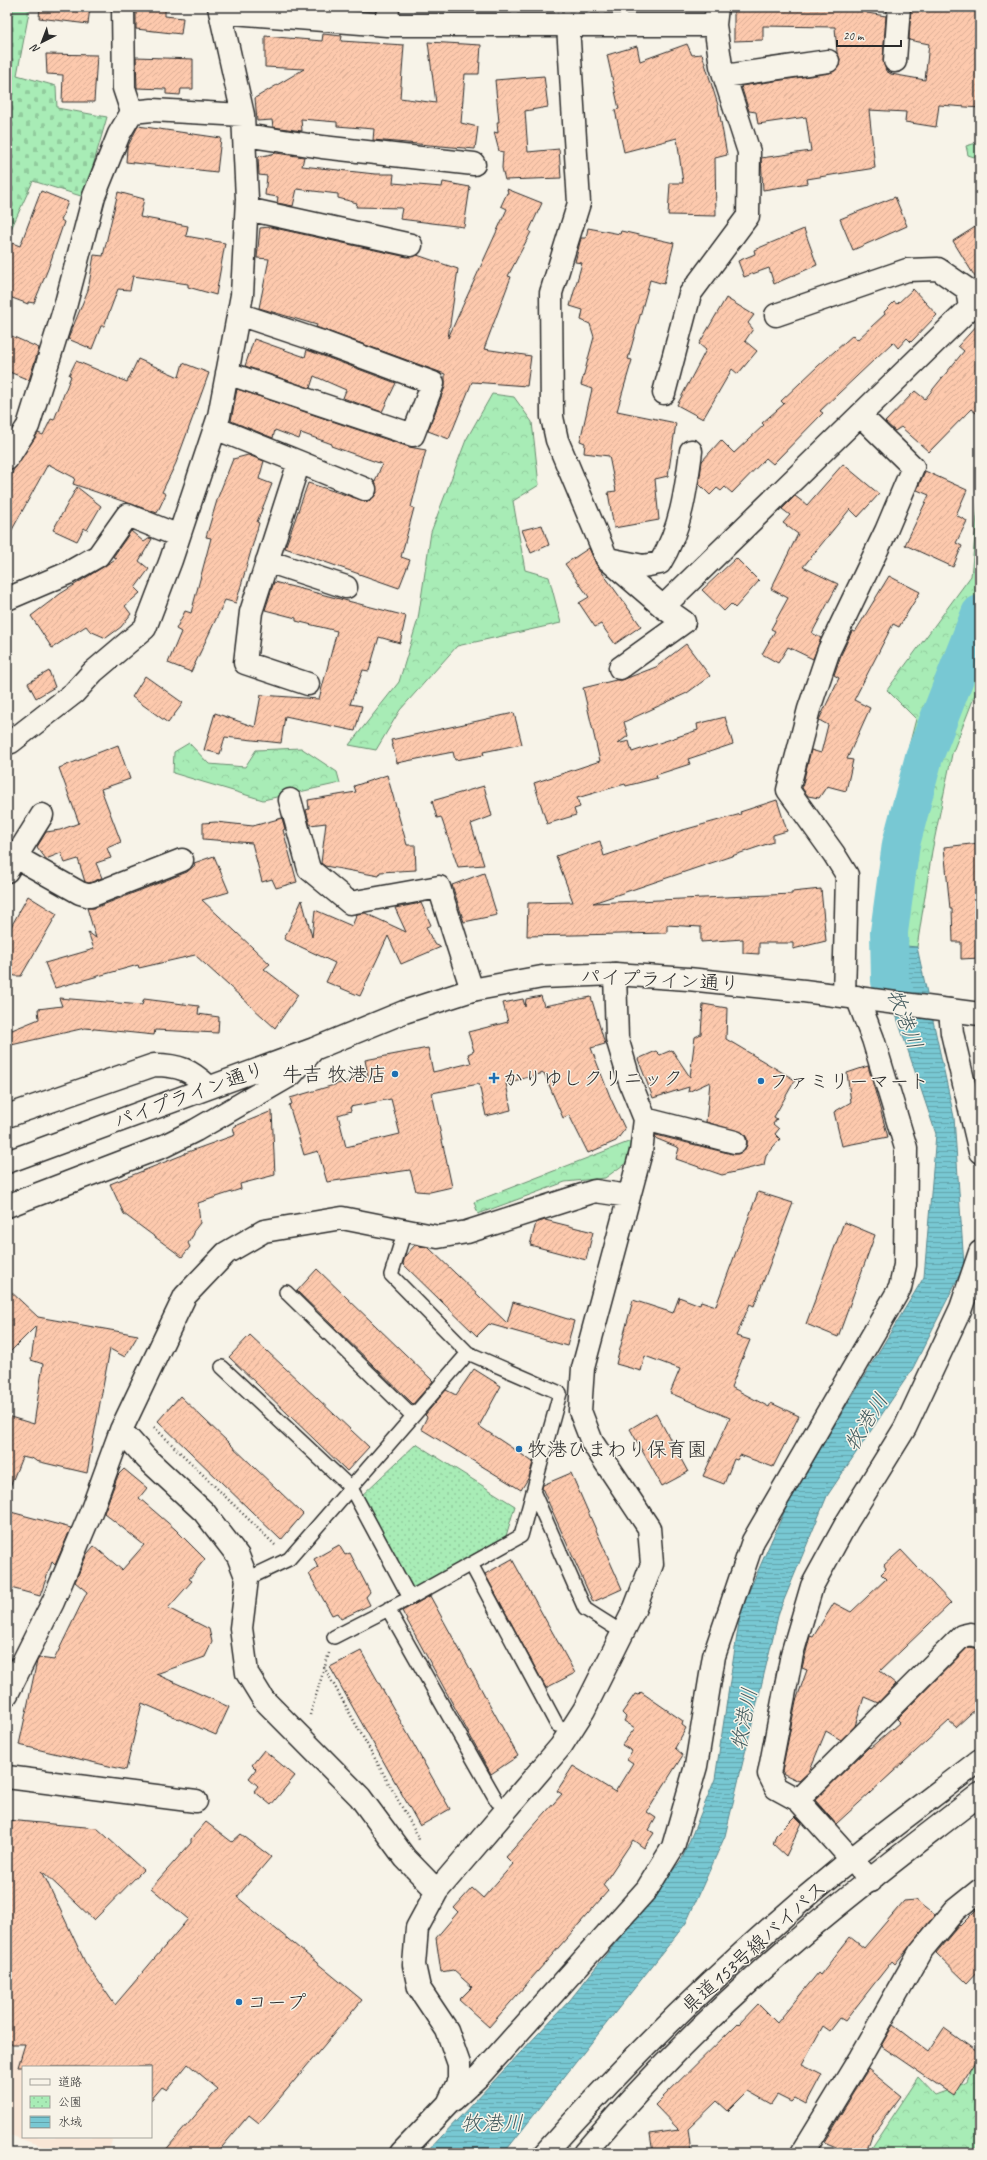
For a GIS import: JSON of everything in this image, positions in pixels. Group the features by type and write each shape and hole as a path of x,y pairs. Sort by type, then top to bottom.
{"street":[{"path":"7,459 28,426 65,307 94,196 119,134 132,112 124,88 123,7"},
{"path":"895,61 899,7"},
{"path":"7,742 11,742 74,693 93,672 145,628 179,536 215,428 242,295 247,209 244,125 219,9 568,25 716,16 724,76 748,152 748,216 690,294 664,393"},
{"path":"568,25 579,203 551,293 552,417 557,440 607,559 663,607 684,622 620,668"},
{"path":"724,76 828,60"},
{"path":"132,112 152,110 244,125 322,147 474,164"},
{"path":"247,209 411,245"},
{"path":"663,607 970,308 967,289 938,269 907,270 776,315"},
{"path":"227,373 413,435 433,382 326,343 238,314"},
{"path":"402,2153 448,2104 480,2075 647,1889 673,1847 696,1766 714,1656 753,1541 900,1288 905,1265 906,1148 873,1040 855,997 847,875 834,854 788,790 809,709 829,650 886,531 913,468 860,415"},
{"path":"215,428 365,489"},
{"path":"607,559 643,566 660,563 671,546 680,519 692,451"},
{"path":"299,462 250,612 245,663 308,684"},
{"path":"7,598 68,573 98,556 127,515 179,536"},
{"path":"267,561 346,587"},
{"path":"290,800 309,869 350,903 439,887 472,990"},
{"path":"42,815 11,864 80,894 90,896 182,860"},
{"path":"448,2104 459,2080 459,2064 447,2030 419,1988 414,1965 417,1928 437,1891 561,1746 584,1710 636,1608 652,1564 649,1528 592,1442 580,1411 583,1368 641,1152 645,1118 630,1082 617,1038 615,974"},
{"name":"パイプライン通り","path":"7,1162 314,1049 404,1012 472,990 542,977 615,974 753,985 942,1009"},
{"path":"942,1009 980,1014"},
{"path":"942,1009 952,1033 980,1152"},
{"path":"7,1206 164,1146 196,1130 291,1075 314,1049"},
{"path":"7,1116 154,1065 169,1065 191,1071 209,1087"},
{"path":"645,1118 735,1142"},
{"path":"7,1694 53,1602 91,1512 121,1430 185,1296 226,1252 264,1231 342,1218 438,1237 467,1232 595,1191 629,1196"},
{"path":"871,1881 798,1800 776,1788 769,1774 792,1654 812,1586 846,1522 905,1428 961,1308 980,1252"},
{"path":"121,1430 146,1458 204,1512 238,1556 247,1579 241,1628 247,1673 263,1699 360,1797 404,1858 437,1891"},
{"path":"798,1800 962,1636 970,1634 980,1637"},
{"name":"県道153号線バイパス","path":"545,2153 630,2063 696,1997 764,1935 852,1859 980,1760"},
{"path":"7,1777 196,1801"},
{"name":"県道153号線バイパス","path":"584,2153 654,2077 750,1982 789,1946 980,1794"},
{"path":"802,2153 860,2058 920,1952 955,1910 980,1890"}],"lane":[{"path":"334,1637 410,1598 521,1536 560,1393 468,1352 391,1275 405,1230"},
{"path":"286,1292 413,1416"},
{"path":"247,1579 289,1559 468,1352"},
{"path":"222,1367 351,1488 410,1598"},
{"path":"533,1491 585,1609 612,1626"},
{"path":"471,1564 557,1725"},
{"path":"388,1609 497,1801"}],"path":[{"path":"154,1427 289,1559"},
{"path":"303,1740 324,1666 334,1637"},
{"path":"324,1666 418,1836 419,1843"}],"shaded area":[{"path":"72,2048 26,2066 22,2066 22,2138 113,2138 108,2153 61,2153 7,2134 7,2049"}],"green space":[{"path":"7,7 30,7 17,75 56,86 57,108 107,117 84,197 33,181 7,238"},
{"path":"980,142 980,159 968,155 966,146"},
{"path":"492,394 514,397 532,422 539,485 513,501 525,570 549,577 561,623 457,646 400,710 376,750 349,745 399,682 418,619 431,532 466,440"},
{"path":"980,487 980,682 952,754 932,851 917,947 908,950 903,890 923,802 897,792 916,719 887,690 971,576"},
{"path":"189,743 209,764 245,767 256,750 301,748 337,772 340,783 263,800 173,773 174,752"},
{"path":"631,1141 626,1163 605,1178 565,1182 478,1214 474,1202"},
{"path":"416,1444 515,1506 506,1536 413,1589 360,1497"},
{"path":"980,2028 980,2153 881,2153 870,2149 918,2077 935,2095 968,2083"}],"water":[{"name":"牧港川","path":"872,943 917,947 954,1117 964,1266 913,1368 827,1496 779,1612 725,1836 686,1923 504,2153 426,2153 570,2000 682,1859 715,1779 741,1609 790,1499 924,1277 936,1134"}],"building":[{"path":"40,7 90,7 88,24 39,18"},
{"path":"136,7 165,7 165,16 183,18 181,34 136,29"},
{"path":"734,7 812,7 812,9 864,7 867,13 886,16 883,60 886,71 891,74 925,80 929,44 909,40 911,7 980,7 978,78 980,78 980,108 939,105 936,127 905,122 906,112 869,110 875,168 807,179 808,183 763,190 761,158 811,151 806,117 758,124 756,112 749,111 741,86 830,73 839,66 840,59 837,53 835,27 763,26 763,40 734,41"},
{"path":"323,34 342,36 341,41 404,45 400,98 436,103 428,42 481,45 479,74 465,74 461,123 478,127 475,149 373,140 374,129 337,126 337,122 301,119 302,131 273,127 272,120 257,121 255,98 304,69 265,67 265,36 322,41"},
{"path":"687,44 692,55 702,54 718,105 727,155 715,158 716,216 668,215 670,183 683,183 677,138 624,152 615,110 619,109 607,55 637,46 640,61"},
{"path":"46,54 97,55 94,102 62,102 63,75 47,74"},
{"path":"136,57 193,59 193,89 181,89 180,95 166,94 166,89 137,88"},
{"path":"544,76 548,107 525,111 528,152 559,149 561,178 505,180 502,168 503,152 499,151 494,132 498,133 497,122 499,122 495,80"},
{"path":"138,126 221,138 217,172 126,162 127,148"},
{"path":"276,153 304,157 302,166 375,174 394,174 393,183 442,187 443,182 470,187 464,227 400,219 402,208 356,207 357,203 338,198 338,194 297,189 293,206 277,203 278,197 265,195 267,176 259,175 258,157"},
{"path":"507,189 542,203 529,231 531,232 508,276 511,277 484,349 531,356 527,386 472,382 449,439 428,431 445,387 445,374 316,327 317,325 259,308 269,259 257,258 260,228 270,227 407,257 417,255 458,269 448,338 507,209 501,206 508,193"},
{"path":"41,191 68,202 61,220 64,222 48,269 34,303 28,302 28,304 7,296 7,241 20,246"},
{"path":"118,192 144,199 140,217 188,226 186,236 225,243 216,295 188,287 188,284 133,276 130,290 118,289 104,326 101,326 92,349 68,339 88,290 94,255 103,256"},
{"path":"895,197 907,226 853,250 840,219"},
{"path":"980,224 980,285 953,241"},
{"path":"588,228 620,234 621,231 674,243 664,284 650,280 628,359 632,360 617,411 676,423 668,476 655,479 659,520 614,528 608,492 616,491 609,456 584,453 585,443 580,441 592,389 581,385 594,337 590,324 581,320 583,310 570,306 582,263 575,262 581,238 586,238"},
{"path":"804,229 817,265 774,284 769,268 744,277 738,261 755,254 754,250"},
{"path":"913,289 937,315 911,342 907,338 898,348 893,342 820,411 823,413 773,464 766,458 732,493 725,487 721,491 717,488 710,495 699,484 702,461 721,440 734,453 764,425 762,423 784,404 781,401 818,366 853,335 857,340 885,314 884,312 894,302 897,304"},
{"path":"726,298 754,315 748,323 753,329 745,341 757,351 738,374 732,369 703,419 677,405 706,350 699,344"},
{"path":"980,322 980,416 971,409 929,452 901,427 895,431 885,422 915,391 925,399 964,351 958,346"},
{"path":"7,334 39,348 29,380 7,371"},
{"path":"254,339 305,357 307,350 396,383 382,412 343,398 346,390 314,376 310,388 245,366"},
{"path":"138,359 179,377 183,363 209,373 176,463 162,492 166,494 157,513 73,484 75,478 48,464 7,539 7,484 14,469 38,433 43,435 51,419 54,420 71,376 69,375 76,361 127,382"},
{"path":"237,389 409,447 426,450 411,507 414,508 401,557 410,560 399,588 285,548 308,483 368,502 377,493 375,482 382,464 331,446 332,444 301,433 299,439 275,430 273,438 231,421"},
{"path":"248,455 264,461 259,479 272,484 257,522 259,523 236,603 225,600 191,672 168,663 181,632 176,629 185,611 191,613 211,538 206,537 218,497 233,459"},
{"path":"843,464 879,494 858,517 850,509 803,567 838,584 812,633 821,638 813,659 788,647 778,663 762,654 775,631 771,629 788,598 771,589 798,534 783,523 790,515 782,509 795,496 807,505"},
{"path":"925,471 967,490 956,515 967,521 956,543 962,546 953,567 905,545 929,495 917,490"},
{"path":"77,487 101,506 87,530 84,528 77,541 53,530"},
{"path":"542,525 549,545 531,553 522,530"},
{"path":"131,531 144,542 150,538 152,539 139,561 149,569 135,588 140,593 125,606 131,614 121,627 106,638 90,631 86,626 52,648 31,616 60,594 117,558 113,557"},
{"path":"589,548 596,564 641,626 615,644 601,624 595,627 579,603 589,597 565,564"},
{"path":"736,558 759,581 735,608 731,604 724,611 702,590"},
{"path":"889,576 920,592 899,627 893,624 854,700 870,708 847,759 853,760 846,791 827,786 819,798 808,796 802,788 807,766 811,750 821,753 828,725 819,720 839,678 834,675 841,655 852,631 855,632"},
{"path":"274,582 406,616 400,643 379,637 369,671 363,670 350,704 362,706 355,731 285,716 281,743 225,737 220,754 204,750 215,713 255,727 261,695 319,699 337,631 296,621 296,618 265,610"},
{"path":"686,644 710,676 687,693 624,722 628,736 617,744 629,741 632,752 698,730 697,724 725,717 733,744 688,759 690,764 656,775 657,778 626,786 625,784 577,798 580,807 574,809 576,815 547,824 534,783 600,761 583,688 616,680 622,680 656,667"},
{"path":"49,671 55,687 36,698 28,683"},
{"path":"145,676 183,703 168,723 132,697"},
{"path":"514,713 522,744 483,752 484,755 455,760 453,752 397,763 391,740"},
{"path":"118,745 130,779 101,789 121,842 107,848 111,858 96,863 102,878 89,883 85,882 78,859 65,863 61,853 46,859 37,847 46,832 60,830 79,823 59,768"},
{"path":"387,775 407,845 415,845 416,870 380,872 379,876 325,866 321,863 326,823 310,825 306,810 309,809 308,800 356,792 354,786"},
{"path":"484,786 492,816 471,824 484,865 458,867 441,817 437,818 432,801"},
{"path":"777,800 787,831 773,835 773,842 593,903 792,894 792,892 821,889 826,941 793,949 793,943 759,943 759,954 743,953 743,939 701,942 701,927 667,925 667,933 527,936 528,903 573,902 556,856 600,841 604,856 676,832 741,814 740,812"},
{"path":"282,818 285,829 283,830 297,882 276,888 272,879 262,882 252,843 203,839 203,823 216,822 253,826"},
{"path":"980,843 980,958 961,959 961,942 953,942 952,909 950,909 944,847"},
{"path":"214,856 229,892 202,900 270,964 264,969 298,995 275,1028 195,955 139,968 138,965 55,988 45,963 94,949 88,932 96,938 87,908 95,908 187,872 195,865 194,863"},
{"path":"484,873 497,915 464,922 452,885"},
{"path":"28,896 57,914 21,976 15,976 7,972 7,934"},
{"path":"302,900 312,937 315,910 352,926 357,914 365,913 406,932 395,908 421,903 431,925 426,927 434,944 441,947 401,964 388,936 360,996 326,982 335,963 284,939"},
{"path":"541,996 544,1006 591,997 605,1044 591,1048 611,1099 625,1129 616,1141 588,1153 569,1115 563,1118 544,1073 506,1083 511,1110 486,1116 479,1084 432,1093 452,1187 430,1192 416,1191 410,1170 327,1182 318,1151 304,1155 289,1105 292,1104 290,1098 368,1075 365,1060 428,1048 433,1072 471,1063 468,1054 474,1051 468,1032 508,1022 503,1003 523,999 525,1007 526,999","holes":["391,1099 400,1134 346,1147 338,1115 351,1111 350,1107"]},
{"path":"59,998 142,1005 144,999 199,1006 198,1014 219,1017 218,1033 155,1030 154,1035 85,1028 7,1046 7,1032 39,1019 38,1009 62,1006"},
{"path":"703,1004 727,1008 726,1039 795,1080 774,1117 777,1119 773,1124 779,1129 775,1134 780,1139 766,1155 764,1165 722,1175 676,1159 679,1148 655,1138 656,1135 732,1154 738,1154 744,1151 747,1145 747,1138 743,1133 706,1122 710,1082 688,1092 689,1087 653,1098 638,1059 656,1051 660,1055 672,1050 690,1077 695,1037 701,1034"},
{"path":"868,1066 888,1137 842,1146 834,1112 851,1102 847,1073"},
{"path":"272,1111 275,1175 240,1184 241,1189 198,1203 200,1223 193,1232 194,1234 188,1243 190,1247 182,1257 124,1214 110,1184 185,1153 235,1135 233,1127"},
{"path":"758,1192 793,1203 754,1306 750,1304 736,1336 750,1340 731,1387 769,1407 771,1403 799,1416 773,1467 740,1455 737,1460 734,1459 724,1484 703,1476 730,1418 670,1393 680,1369 645,1356 641,1371 616,1364 633,1300 673,1313 679,1297 700,1305 701,1301 716,1306"},
{"path":"545,1220 593,1232 586,1260 530,1245 536,1223"},
{"path":"844,1222 875,1235 838,1337 806,1324"},
{"path":"415,1245 429,1248 507,1323 513,1302 574,1321 567,1346 489,1324 477,1336 403,1264 405,1256"},
{"path":"317,1269 433,1381 413,1404 297,1291"},
{"path":"7,1288 38,1317 138,1335 125,1357 110,1349 87,1473 36,1461 32,1458 22,1457 8,1492 7,1416 34,1424 43,1364 31,1360 36,1326 7,1355"},
{"path":"250,1335 369,1447 347,1471 229,1357"},
{"path":"474,1369 501,1386 479,1426 533,1462 529,1477 521,1490 421,1429 427,1417 425,1415 446,1390 456,1395"},
{"path":"180,1396 303,1514 281,1540 158,1421"},
{"path":"656,1413 688,1472 662,1486 630,1429"},
{"path":"124,1469 147,1488 139,1498 175,1529 205,1559 189,1579 192,1581 168,1608 209,1629 212,1642 205,1657 156,1674 229,1707 216,1735 142,1703 126,1770 19,1745 37,1661 39,1658 54,1660 87,1592 75,1582 87,1554 94,1546 122,1570 144,1545 104,1513 118,1475"},
{"path":"571,1473 622,1589 593,1602 542,1488 543,1485"},
{"path":"7,1511 71,1528 55,1565 52,1562 40,1596 7,1587"},
{"path":"339,1545 345,1555 350,1553 370,1592 366,1597 370,1605 341,1619 337,1613 332,1615 309,1574 318,1568 314,1559"},
{"path":"901,1550 951,1603 880,1671 896,1684 878,1703 864,1697 855,1726 841,1740 826,1731 809,1772 799,1781 784,1774 782,1771 796,1701 807,1670 802,1668 810,1636 813,1637 834,1603 851,1612 886,1579 881,1574 886,1569 884,1565"},
{"path":"512,1559 575,1673 546,1688 485,1574"},
{"path":"430,1596 518,1756 491,1774 402,1611"},
{"path":"968,1647 980,1649 980,1705 956,1727 949,1721 836,1824 815,1800 869,1747 870,1748 900,1722 897,1719"},
{"path":"361,1651 450,1809 420,1826 330,1667"},
{"path":"641,1692 683,1721 682,1725 686,1728 675,1748 683,1755 647,1812 656,1818 649,1830 654,1833 644,1848 633,1840 603,1885 608,1891 489,2027 459,2000 472,1987 453,1970 441,1972 436,1938 458,1912 454,1908 472,1888 483,1898 513,1864 506,1857 562,1794 557,1791 573,1766 615,1792 633,1763 627,1759 632,1751 622,1745 635,1728 624,1721 626,1717 622,1713 635,1694 638,1695"},
{"path":"264,1750 295,1776 271,1805 254,1791 258,1786 249,1778 256,1769 252,1765"},
{"path":"795,1816 802,1823 786,1856 773,1844 776,1835"},
{"path":"7,1820 97,1828 143,1870 94,1920 42,1871 85,1962 115,2005 188,1919 151,1888 191,1843 191,1839 206,1822 232,1842 241,1834 271,1857 237,1897 362,2000 259,2123 249,2115 217,2153 163,2153 218,2089 188,2064 167,2090 162,2087 152,2099 152,2066 18,2067 25,2044 7,2044"},
{"path":"916,1900 935,1915 895,1964 892,1961 845,2021 840,2018 830,2031 823,2026 802,2064 822,2074 806,2104 795,2098 791,2102 777,2095 771,2104 748,2091 728,2111 717,2101 688,2129 691,2153 653,2153 650,2134 679,2130 655,2105 738,2023 739,2024 758,2004 777,2023 818,1973 820,1975 850,1937 864,1948 904,1901"},
{"path":"980,1906 980,1969 967,1983 936,1953 959,1925 960,1926"},
{"path":"893,2025 928,2052 944,2028 980,2054 954,2096 881,2046"},
{"path":"868,2069 901,2096 871,2136 865,2153 851,2153 824,2142"}],"waterway":[{"name":"牧港川","path":"896,996 890,981 889,932 901,844 924,757 980,614"}],"place":[{"name":"牛吉 牧港店","path":"395,1074"},
{"name":"かりゆしクリニック","path":"494,1078"},
{"name":"ファミリーマート","path":"761,1081"},
{"name":"牧港ひまわり保育園","path":"519,1449"},
{"name":"コープ","path":"239,2002"}]}
